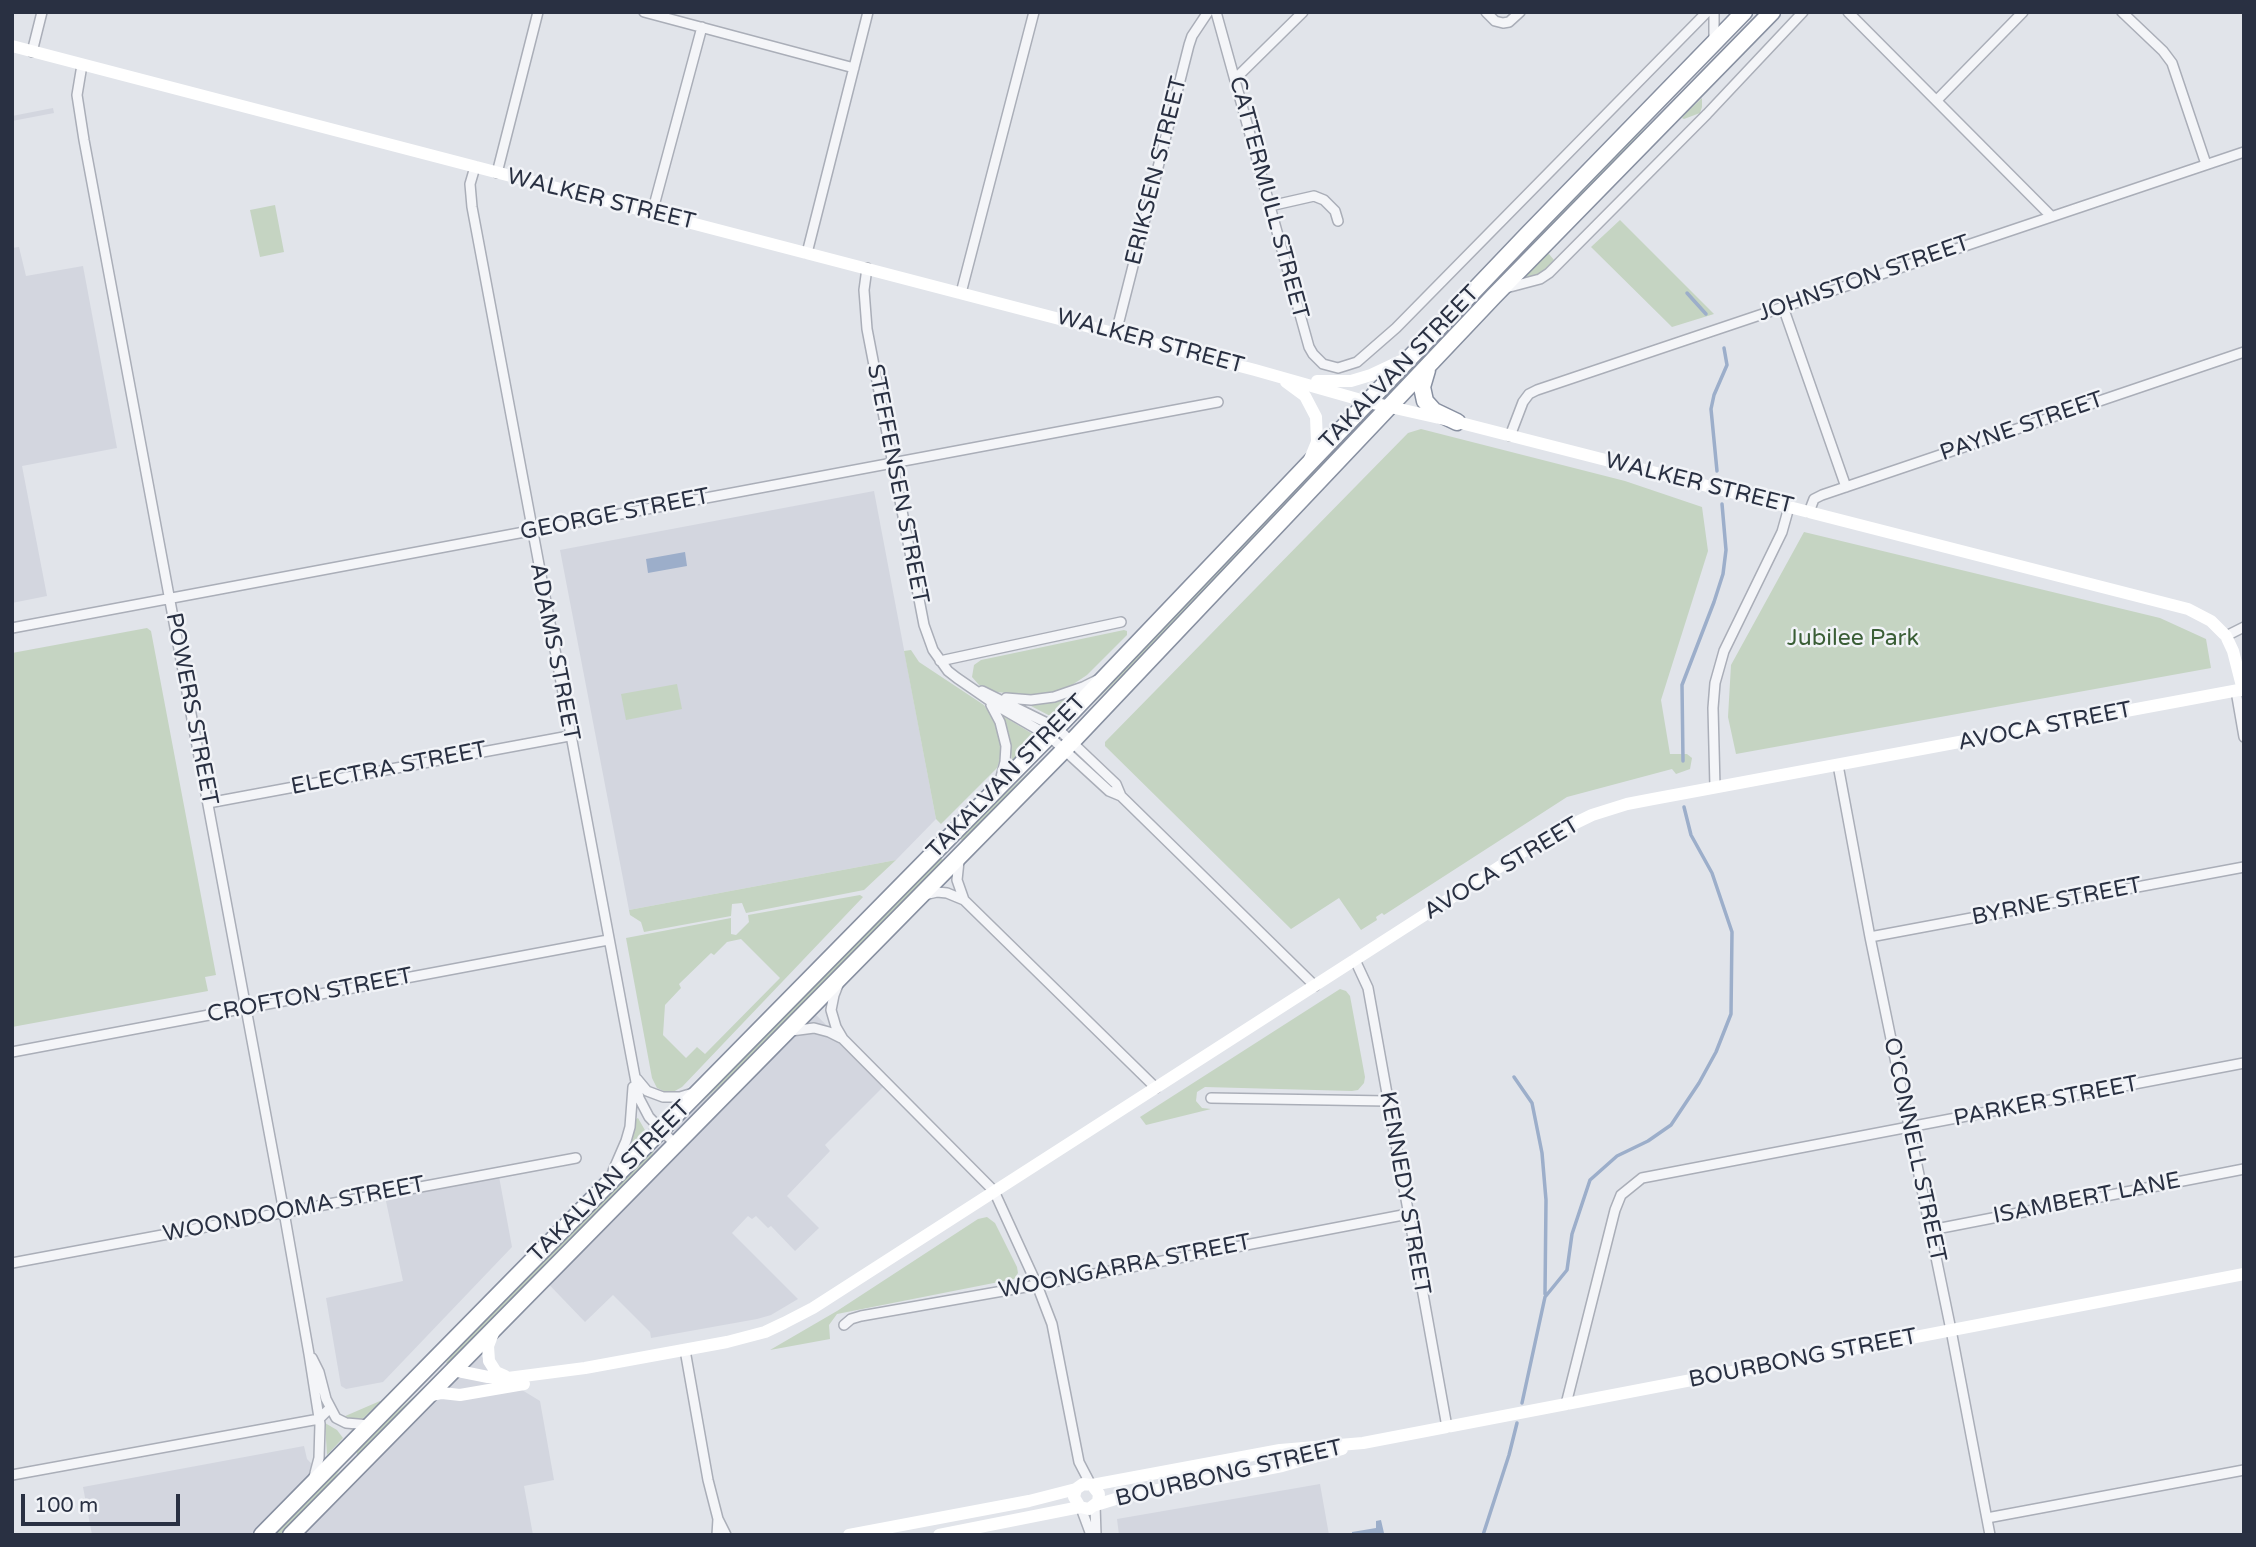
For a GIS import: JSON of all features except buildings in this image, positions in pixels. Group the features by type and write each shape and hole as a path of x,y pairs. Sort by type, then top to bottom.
{"highway":[{"name":"TAKALVAN STREET","path":"262,1535 1053,732 1744,12"},
{"name":"TAKALVAN STREET","path":"291,1535 1068,745 1501,290 1772,12"},
{"path":"1429,365 1423,382 1425,401 1434,411 1457,422"},
{"path":"418,1377 432,1369 453,1370"}],"street":[{"path":"32,52 42,12"},
{"path":"497,173 538,12"},
{"path":"644,12 853,68"},
{"path":"807,253 868,12"},
{"path":"961,293 1034,12"},
{"name":"ERIKSEN STREET","path":"1116,333 1189,45 1208,12"},
{"name":"CATTERMULL STREET","path":"1216,12 1309,347 1319,361 1338,368"},
{"path":"1236,78 1303,12"},
{"path":"1486,12 1495,21 1503,23 1512,20 1520,12"},
{"name":"TAKALVAN STREET","path":"1338,368 1362,359 1396,328 1707,12"},
{"path":"1714,12 1714,43"},
{"path":"1501,290 1540,279 1549,273 1715,107 1804,12"},
{"path":"1848,12 2051,216"},
{"path":"1937,100 2023,12"},
{"path":"2122,12 2172,63 2206,164"},
{"path":"652,213 702,27"},
{"name":"WALKER STREET","path":"12,46 1116,333 1391,408 1457,422 2188,609 2211,621 2226,636"},
{"name":"POWERS STREET","path":"82,65 77,95 80,120 309,1354 319,1419 319,1458 310,1485"},
{"name":"JOHNSTON STREET","path":"1510,436 1521,405 1533,391 2244,152"},
{"name":"ADAMS STREET","path":"475,167 470,184 472,207 633,1071 643,1108 675,1144"},
{"path":"1270,206 1314,196 1324,200 1335,211 1338,221"},
{"name":"STEFFENSEN STREET","path":"867,268 865,313 924,625 933,650 948,671 967,685 1053,732 1116,784 1121,796 1315,986"},
{"path":"1783,307 1846,487"},
{"name":"PAYNE STREET","path":"1809,512 1815,499 1846,487 2244,352"},
{"path":"1289,379 1331,383 1351,381 1380,372 1413,354"},
{"path":"1255,370 1296,387 1311,406 1318,426 1317,442 1305,468"},
{"name":"GEORGE STREET","path":"12,628 1218,402"},
{"path":"1715,787 1715,683 1724,651 1782,532 1789,507"},
{"path":"940,661 1121,622"},
{"path":"2244,627 2226,636 2234,651 2241,690 2244,737"},
{"path":"983,694 1017,700 1043,698 1083,687 1111,671"},
{"name":"AVOCA STREET","path":"994,1191 1555,833 1592,815 1627,804 1715,787 2241,690"},
{"path":"983,694 997,714 1006,746 1003,772 989,797"},
{"name":"ELECTRA STREET","path":"208,803 569,736"},
{"name":"O'CONNELL STREET","path":"1838,765 1990,1535"},
{"path":"961,854 957,876 964,900"},
{"name":"BYRNE STREET","path":"1870,937 2244,867"},
{"path":"917,899 937,892 953,894 964,900 1156,1088"},
{"name":"CROFTON STREET","path":"12,1052 608,940"},
{"name":"KENNEDY STREET","path":"1355,960 1368,988 1447,1427"},
{"path":"843,974 831,1010 843,1039 994,1191 1037,1284 1052,1324 1079,1462 1074,1497 1094,1535"},
{"path":"785,1033 814,1028 843,1039"},
{"name":"PARKER STREET","path":"1566,1404 1615,1210 1621,1195 1642,1178 2244,1063"},
{"path":"633,1071 642,1087 663,1097 687,1096 704,1087"},
{"path":"606,1186 626,1141 631,1115 633,1071"},
{"path":"1211,1098 1387,1101"},
{"name":"WOONDOOMA STREET","path":"12,1263 576,1158"},
{"name":"ISAMBERT LANE","path":"1931,1230 2244,1169"},
{"path":"453,1370 488,1377 516,1377 585,1368 747,1337 798,1316 994,1191"},
{"name":"WOONGARRA STREET","path":"844,1325 861,1316 1408,1214"},
{"name":"BOURBONG STREET","path":"1096,1505 1122,1497 1286,1465 1363,1443 2244,1274"},
{"path":"496,1326 488,1346 489,1361 496,1372 516,1377"},
{"path":"685,1350 708,1480 718,1519 726,1535"},
{"name":"POWERS STREET","path":"309,1354 319,1371 330,1408"},
{"path":"426,1397 437,1393 460,1395 537,1382 585,1368"},
{"path":"303,1421 312,1407 315,1394"},
{"path":"12,1475 319,1419 330,1408 336,1418 346,1423 370,1425"},
{"name":"BOURBONG STREET","path":"1091,1485 1284,1450 1363,1443"},
{"path":"1284,1450 1289,1451 1293,1458 1286,1465"},
{"path":"1079,1462 1099,1494 1094,1535"},
{"path":"1987,1518 2244,1470"},
{"path":"849,1535 1029,1501 1083,1484 1091,1485"},
{"path":"939,1535 1081,1507 1088,1509 1096,1505"},
{"path":"717,1535 718,1519"}],"shaded area":[{"path":"53,108 54,113 12,121 12,116"},
{"path":"19,247 26,276 83,266 117,448 22,466 47,596 12,603 12,248"},
{"path":"874,491 936,819 896,860 629,910 560,550"},
{"path":"802,1001 886,1084 825,1145 830,1151 787,1196 819,1228 795,1251 771,1226 768,1228 756,1216 752,1219 748,1216 732,1233 798,1299 771,1315 757,1319 651,1338 650,1332 613,1295 585,1322 536,1271"},
{"path":"498,1171 512,1247 383,1382 346,1389 341,1386 326,1298 403,1281 384,1192"},
{"path":"467,1343 509,1382 540,1401 554,1480 524,1486 533,1535 281,1535 354,1463"},
{"path":"304,1446 307,1459 328,1481 277,1535 92,1535 83,1487"},
{"path":"1320,1484 1329,1535 1119,1535 1117,1519"}],"green space":[{"path":"1687,89 1405,375 1403,373 1588,181"},
{"path":"1702,98 1700,113 1682,118 1686,113"},
{"path":"275,205 284,252 260,257 250,210"},
{"path":"1620,220 1714,314 1672,327 1591,247"},
{"path":"1549,254 1554,260 1546,269 1534,277 1523,279 1545,255"},
{"path":"1421,429 1625,481 1702,507 1708,551 1661,700 1670,754 1687,754 1692,758 1690,769 1676,774 1672,769 1567,797 1384,915 1382,913 1376,917 1377,920 1361,930 1339,898 1291,929 1105,746 1105,742 1408,433"},
{"path":"1344,442 1347,444 1168,631 1078,718 1253,530"},
{"name":"Jubilee Park","path":"1804,532 2160,618 2206,639 2211,668 1736,754 1728,717 1731,665"},
{"path":"147,628 151,631 216,975 205,977 208,991 12,1027 12,653"},
{"path":"1124,630 1127,635 1087,675 1066,689 1031,696 997,692 979,685 972,677 974,665 981,660"},
{"path":"911,650 919,662 984,705 995,721 1002,741 1002,753 997,768 941,824 936,819 904,651"},
{"path":"677,684 682,709 626,720 621,694"},
{"path":"1076,694 1054,718 1031,706 1033,704"},
{"path":"1003,716 1036,736 1012,760 1009,735"},
{"path":"1050,755 964,843 959,837"},
{"path":"939,856 945,862 760,1049 680,1122"},
{"path":"896,860 864,890 746,913 742,903 732,904 731,916 644,932 641,922 630,915 629,910"},
{"path":"860,895 863,897 682,1087 668,1093 657,1088 652,1078 626,938 731,918 731,934 736,935 749,922 748,915","holes":["741,939 780,978 705,1054 697,1047 686,1058 663,1035 665,1005 681,988 679,984 711,953 714,955 727,942"]},
{"path":"1340,989 1350,996 1365,1077 1358,1090 1205,1087 1197,1092 1196,1101 1202,1108 1211,1109 1146,1125 1140,1117"},
{"path":"638,1118 646,1132 632,1146 630,1145"},
{"path":"656,1145 651,1158 449,1364 446,1363 454,1351"},
{"path":"987,1217 995,1223 1017,1267 1018,1273 1014,1279 837,1314 829,1325 830,1339 770,1350 837,1311 978,1219"},
{"path":"435,1378 356,1459 358,1446"},
{"path":"380,1402 351,1430 343,1417"},
{"path":"325,1423 337,1430 343,1438 327,1455"},
{"path":"345,1462 328,1488 282,1535 271,1535"}],"water":[{"path":"685,552 687,566 648,573 646,559"},
{"path":"1381,1520 1384,1533 1352,1535 1352,1532 1376,1528 1376,1521"}],"waterway":[{"path":"1687,293 1706,314"},
{"path":"1717,471 1711,409 1727,365 1724,348"},
{"path":"1683,761 1682,685 1723,574 1726,550 1722,504"},
{"path":"1522,1403 1545,1297 1567,1270 1572,1234 1590,1180 1617,1156 1648,1141 1671,1125 1716,1052 1731,1014 1732,932 1712,873 1691,835 1684,807"},
{"path":"1514,1077 1532,1103 1542,1153 1546,1200 1545,1294"},
{"path":"1483,1535 1517,1423"}]}
